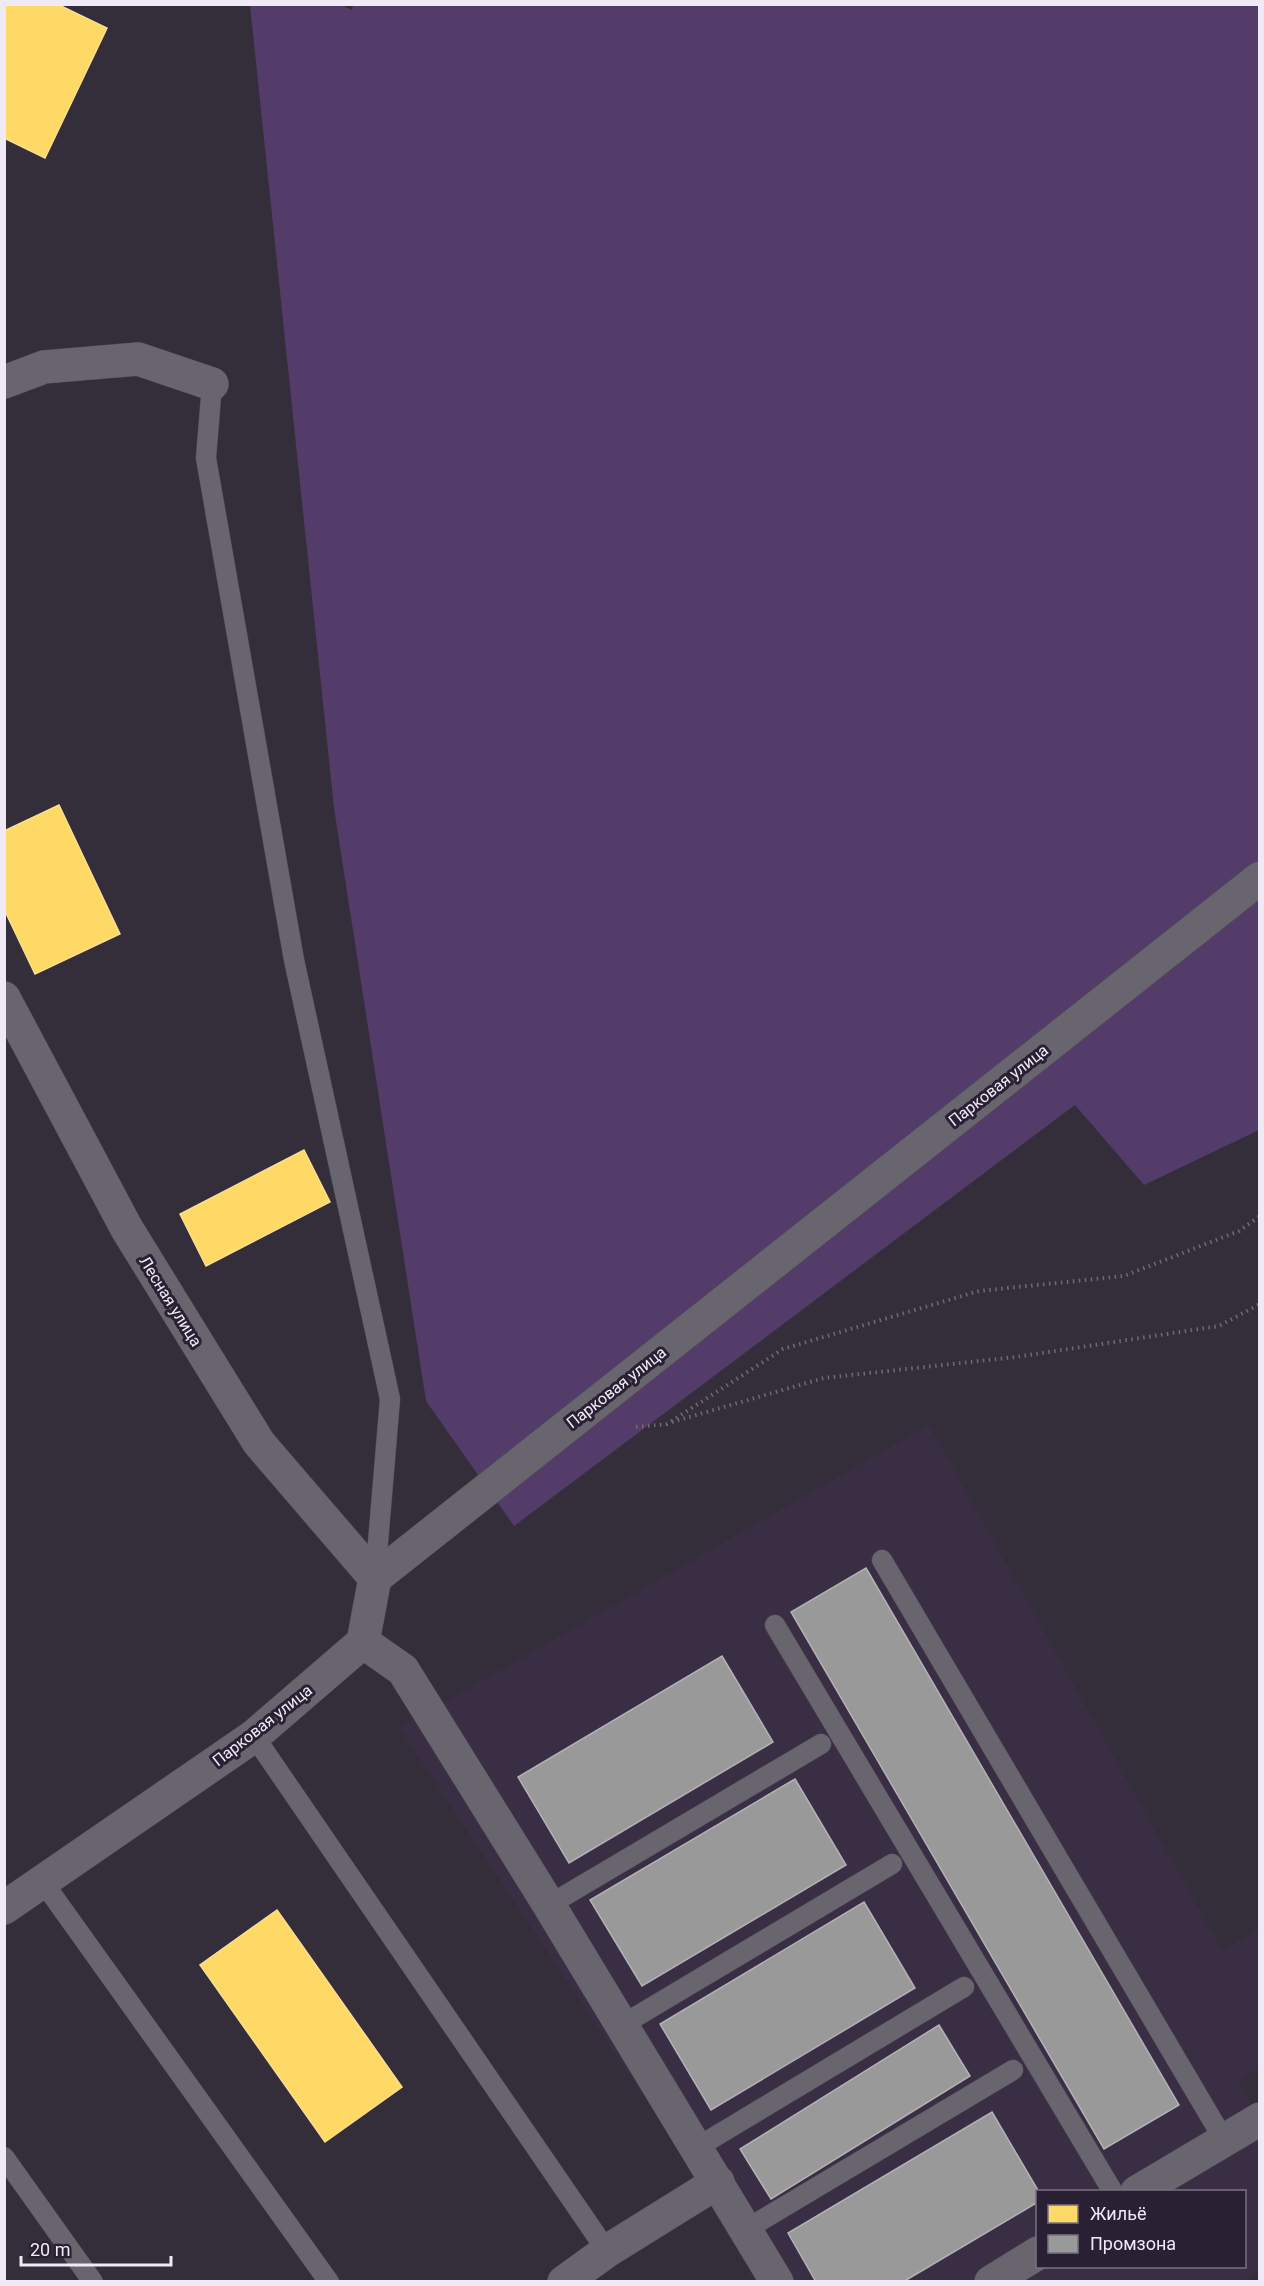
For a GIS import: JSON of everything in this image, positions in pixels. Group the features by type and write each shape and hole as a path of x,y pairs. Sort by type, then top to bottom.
{"street":[{"path":"4,382 44,367 138,359 212,384"},
{"name":"Парковая улица","path":"375,1578 1260,878"},
{"name":"Лесная улица","path":"4,998 127,1229 258,1443 375,1578"},
{"path":"375,1578 363,1642 403,1670 549,1905 777,2282"},
{"name":"Парковая улица","path":"4,1908 254,1736 363,1642"},
{"path":"1140,2190 1260,2119"},
{"path":"564,2282 607,2251 718,2182"},
{"path":"991,2282 1036,2254"}],"lane":[{"path":"212,384 206,458 294,960 390,1399 375,1578"},
{"path":"882,1560 1224,2140"},
{"path":"775,1625 1112,2190"},
{"path":"254,1736 607,2251"},
{"path":"549,1905 821,1744"},
{"path":"622,2025 892,1864"},
{"path":"43,1882 329,2282"},
{"path":"696,2148 964,1987"},
{"path":"746,2230 1013,2070"},
{"path":"4,2157 93,2282"}],"path":[{"path":"667,1424 783,1349 979,1292 1124,1276 1239,1231 1260,1216"},
{"path":"633,1428 667,1424 824,1378 1016,1357 1219,1326 1260,1304"}],"shaded area":[{"path":"353,4 1259,5 1259,1130 1144,1185 1075,1105 514,1526 426,1401 334,808 250,5 341,5 352,10"},
{"path":"929,1425 1222,1950 1259,1929 1259,2069 1239,2081 1259,2123 1259,2271 1242,2282 766,2281 399,1728"}],"building: Жильё":[{"path":"4,4 57,4 107,28 45,158 4,138"},
{"path":"59,805 120,934 35,974 4,909 4,831"},
{"path":"304,1150 330,1202 206,1266 180,1214"},
{"path":"277,1910 402,2087 325,2142 200,1965"}],"building: Промзона":[{"path":"866,1568 1179,2105 1104,2149 791,1612"},
{"path":"722,1656 773,1742 569,1863 518,1777"},
{"path":"795,1779 846,1865 642,1986 590,1900"},
{"path":"864,1902 915,1988 711,2110 660,2024"},
{"path":"939,2025 970,2076 771,2199 740,2149"},
{"path":"992,2112 1038,2190 1036,2190 1036,2203 903,2282 816,2282 788,2233"}]}
